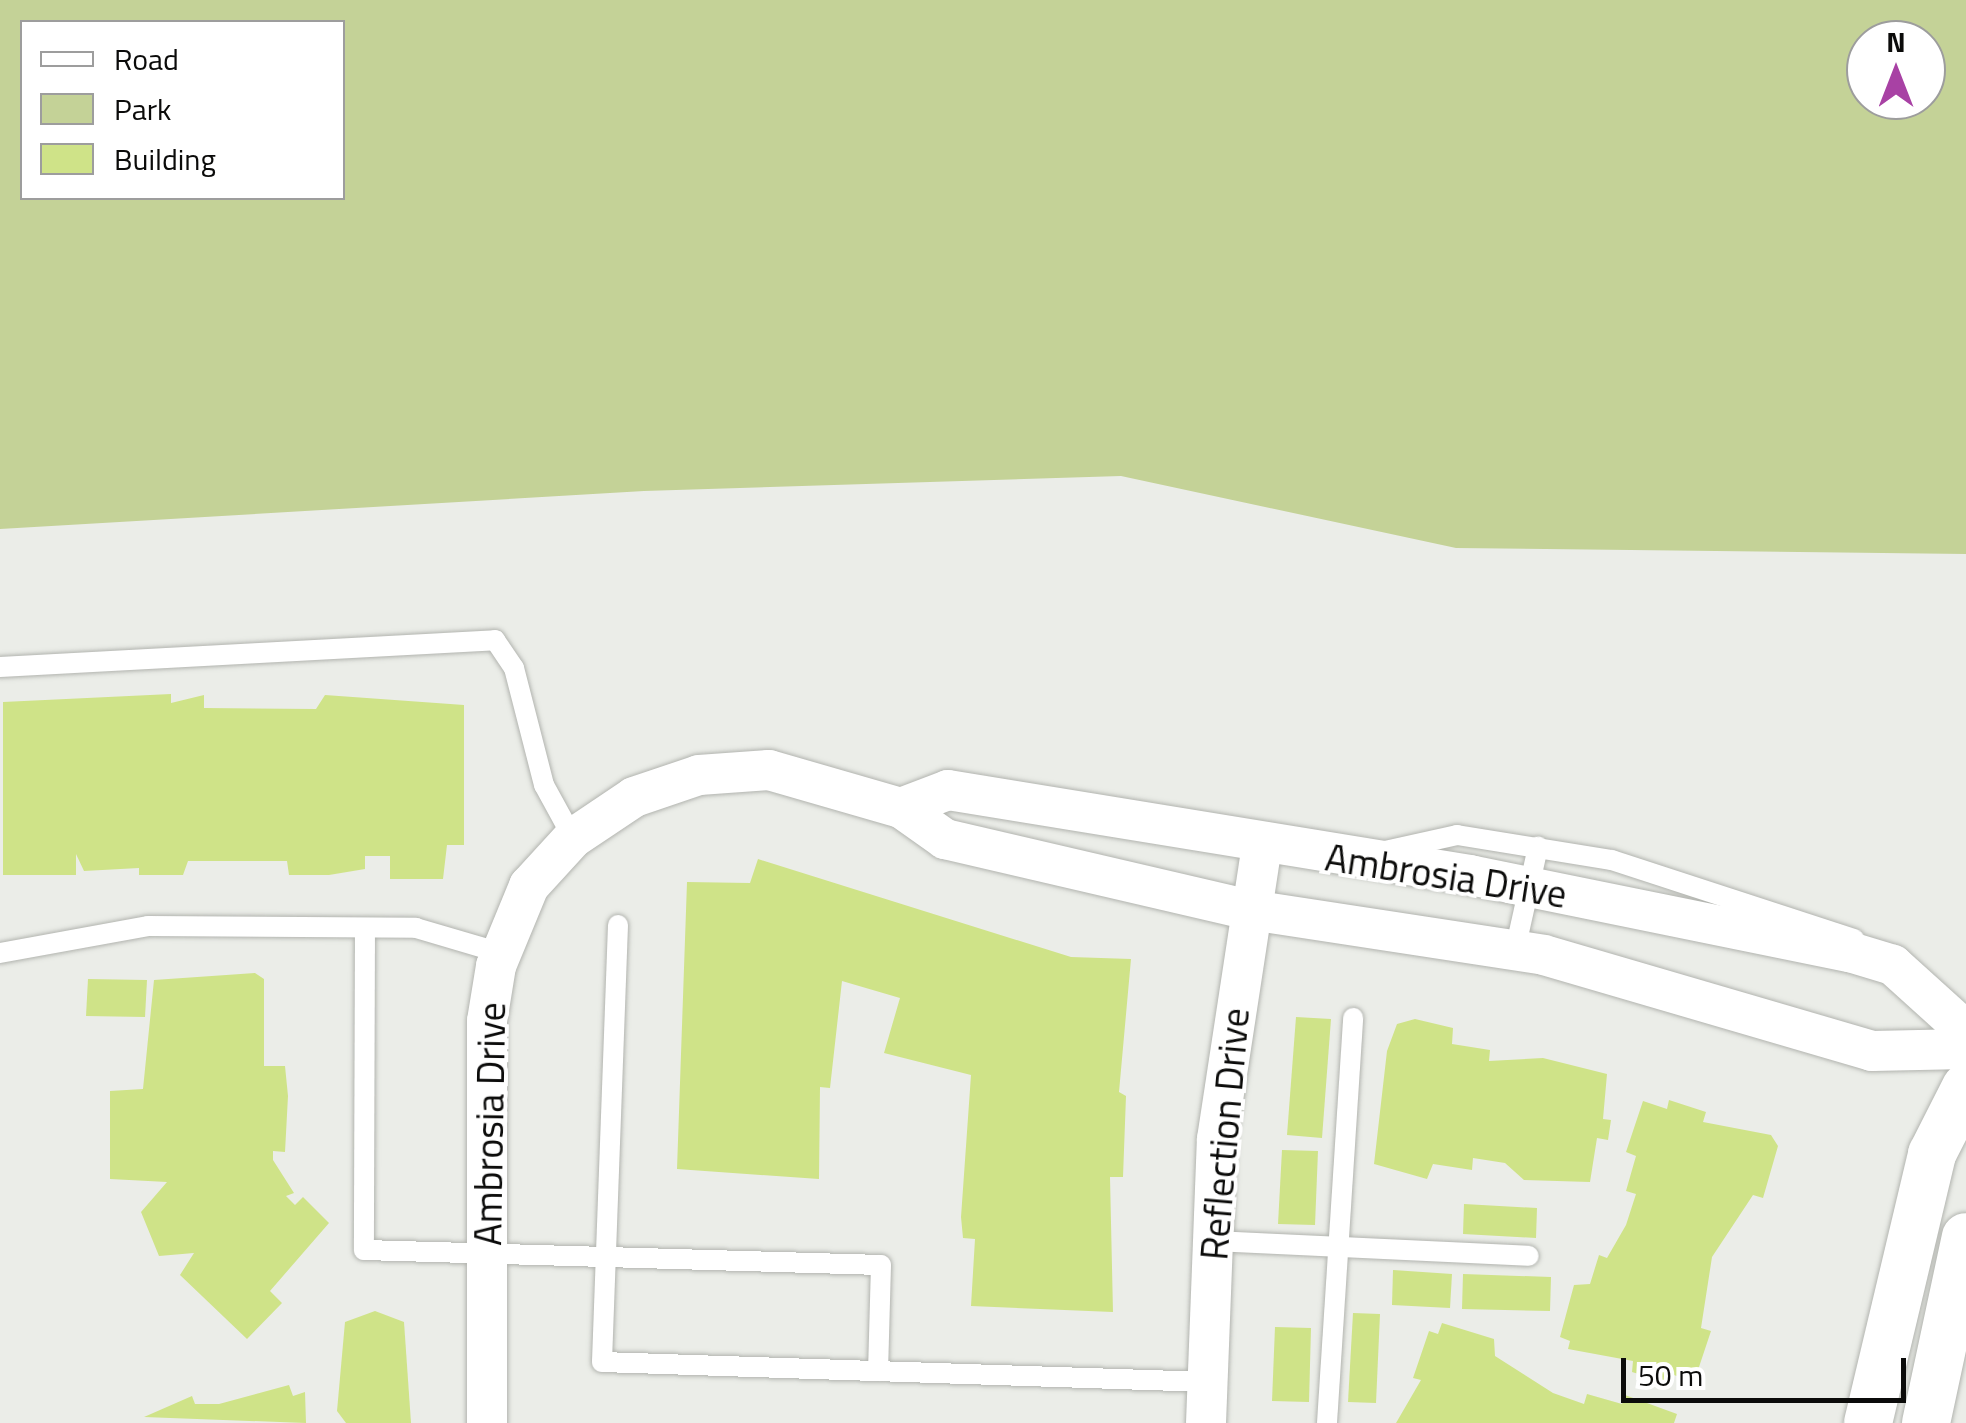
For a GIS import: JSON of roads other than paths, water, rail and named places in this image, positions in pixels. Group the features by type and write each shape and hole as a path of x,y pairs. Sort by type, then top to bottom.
{"street":[{"name":"Ambrosia Drive","path":"488,1423 488,1021 501,953 528,886 573,838 634,797 700,775 769,770 901,808 944,838 1250,910 1515,950 1872,1051 1966,1049"},
{"name":"Ambrosia Drive","path":"901,808 948,790 1262,846 1529,887 1893,965"},
{"name":"Reflection Drive","path":"1206,1423 1217,1140 1262,846"},
{"path":"1893,965 1966,1031"},
{"path":"1868,1423 1932,1154 1966,1087"},
{"path":"1926,1423 1966,1237"}],"lane":[{"path":"0,667 496,640 514,668 544,786 573,838"},
{"path":"1350,860 1457,835 1538,848 1754,900 1843,932 1893,965"},
{"path":"1515,950 1538,848"},
{"path":"618,924 602,1362 1208,1382"},
{"path":"0,949 148,926 416,928 501,953"},
{"path":"365,928 364,1250 881,1265 878,1371"},
{"path":"1327,1423 1334,1247 1352,1018"},
{"path":"1213,1241 1529,1256"}]}
